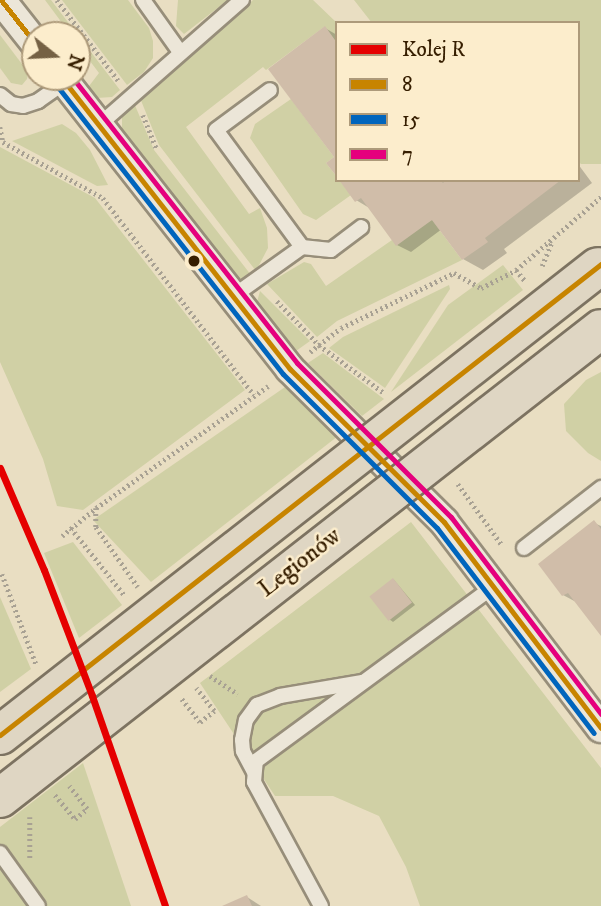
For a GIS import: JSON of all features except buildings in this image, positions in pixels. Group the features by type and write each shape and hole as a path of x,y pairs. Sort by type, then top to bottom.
{"main road":[{"name":"Legionów","path":"0,735 597,267"},
{"name":"Legionów","path":"0,798 601,329"}],"street":[{"path":"1,0 21,25"},
{"path":"72,91 290,369 444,522 601,728"}],"lane":[{"path":"99,125 242,0"},
{"path":"148,2 180,52"},
{"path":"270,90 216,130 302,247"},
{"path":"0,95 11,104 23,106 38,101 49,91"},
{"path":"232,297 302,247 331,250 361,228"},
{"path":"524,548 601,488"},
{"path":"321,906 254,782 256,761 494,586"},
{"path":"254,772 243,751 242,740 246,720 251,711 263,702 280,696 365,681"},
{"path":"0,853 38,906"}],"path":[{"path":"57,0 137,101 156,148 165,159"},
{"path":"1,131 3,142 103,198 254,395 96,508 62,536"},
{"path":"516,270 601,197"},
{"path":"257,279 319,345 341,328 454,274"},
{"path":"96,508 96,527 139,588"},
{"path":"71,528 128,599"},
{"path":"1,573 34,654 37,669"},
{"path":"207,675 241,696 263,702"},
{"path":"175,690 200,722 214,711"},
{"path":"50,789 75,819 87,809"}],"green space":[{"path":"45,0 51,0 67,21 61,21"},
{"path":"62,0 128,0 149,28 153,41 153,58 144,72 127,85 91,38 91,21 78,21"},
{"path":"178,0 228,0 184,34 176,26"},
{"path":"253,0 313,0 335,21 335,41 324,27 266,70 263,67 186,127 249,214 260,208 267,228 268,248 256,271 159,145 140,98"},
{"path":"354,0 601,0 601,164 580,163 580,21 370,21"},
{"path":"0,35 21,63 21,85 11,83 0,68"},
{"path":"91,52 120,90 112,97 97,98 87,91 91,91 91,83 99,73 91,62"},
{"path":"291,99 334,157 326,163 335,175 335,182 341,182 351,195 316,220 303,214 250,138 255,124"},
{"path":"134,103 154,150 251,275 248,278 237,281 125,137 122,117"},
{"path":"62,124 76,133 90,150 108,185 97,186 12,141"},
{"path":"0,147 95,198 245,390 83,510 57,506 43,459 0,362"},
{"path":"432,220 462,260 337,321 317,337 267,284 304,262 311,264 326,286 392,240"},
{"path":"503,265 523,290 391,392 448,305"},
{"path":"449,285 450,289 385,388 329,348 343,337"},
{"path":"260,291 310,341 296,351 262,317 257,302"},
{"path":"323,353 384,399 362,416 308,363"},
{"path":"601,372 601,461 588,453 566,431 564,404 586,380"},
{"path":"288,385 338,436 151,582 93,520"},
{"path":"411,522 601,768 601,906 420,906 406,867 379,816 333,796 275,796 200,683"},
{"path":"73,542 122,605 79,638 44,553"},
{"path":"0,597 31,669 0,692"},
{"path":"83,763 131,906 0,906 0,827"}],"rail line":[{"name":"R","path":"0,468 44,570 92,696 165,906"}],"transit line":[{"name":"8","path":"1,0 21,25"},
{"name":"15","path":"61,91 283,374 437,528 594,733"},
{"name":"8","path":"72,91 290,369 444,522 601,728"},
{"name":"7","path":"83,91 297,363 451,517 601,714"},
{"name":"8","path":"0,735 601,264"}]}
